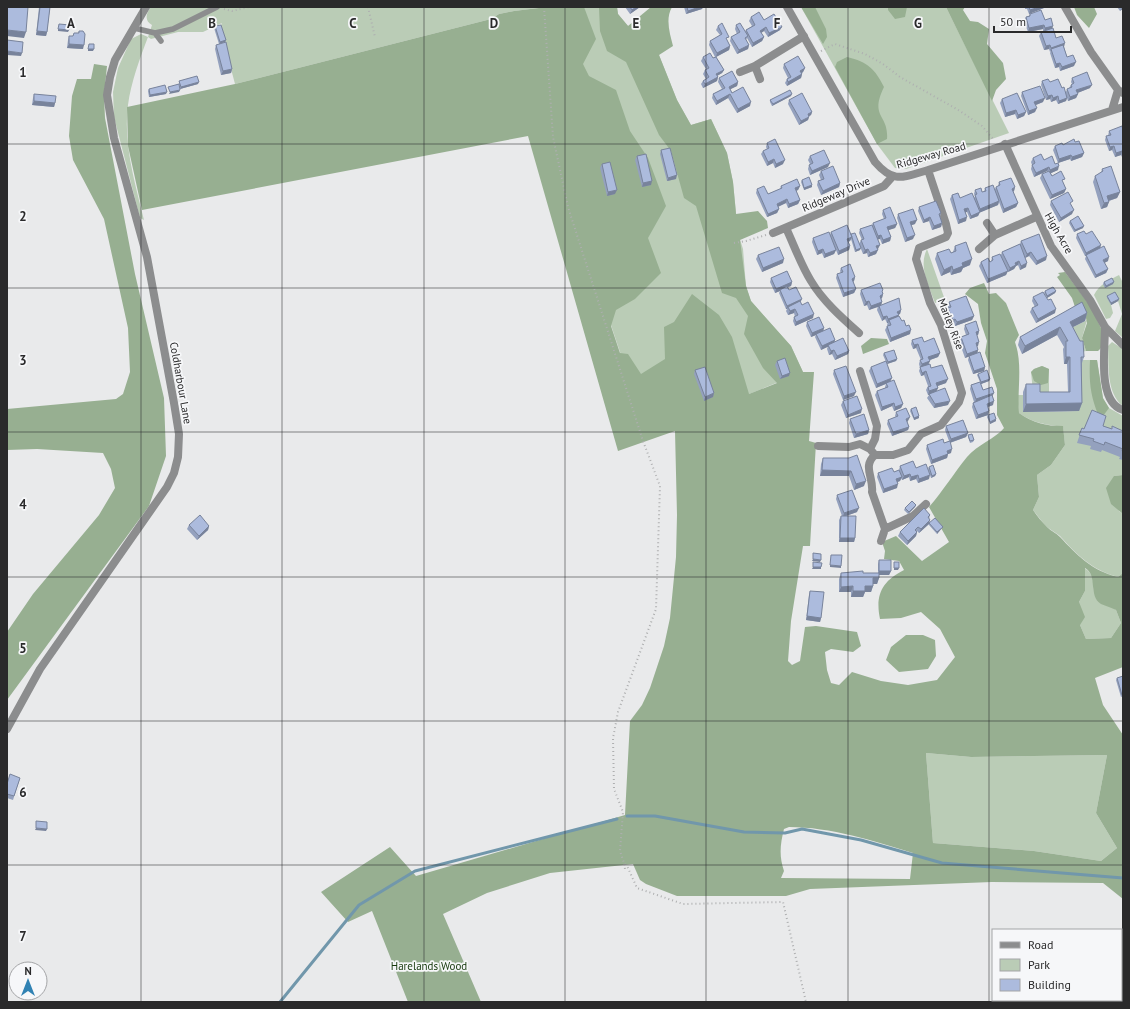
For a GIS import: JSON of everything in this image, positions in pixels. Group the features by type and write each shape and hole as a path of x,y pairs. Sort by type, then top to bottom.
{"street":[{"name":"Coldharbour Lane","path":"7,729 40,669 167,487 174,474 178,457 179,434 147,257 114,138 107,95 115,60 146,7"},
{"name":"Ridgeway Road","path":"787,7 875,162 884,172 892,177 901,178 928,170 1123,107"},
{"path":"1065,7 1091,52 1120,92 1112,110"},
{"path":"740,72 755,66 804,36"},
{"path":"755,66 760,79"},
{"name":"High Acre","path":"1005,144 1036,216 1051,246 1090,300 1105,328 1123,345"},
{"name":"Marley Rise","path":"818,446 849,447 860,444 872,452 893,455 908,450 921,434 941,425 959,402 962,393 942,324 930,302 916,259 919,248 946,237 948,232 928,170"},
{"name":"Ridgeway Drive","path":"773,233 884,186 892,177"},
{"path":"978,249 995,235 1036,216"},
{"path":"987,223 995,235"},
{"path":"786,228 810,281 826,302 856,331 860,322"},
{"name":"High Acre","path":"1105,328 1104,377 1106,390 1112,404 1123,410"},
{"path":"860,371 877,426 868,468 873,486 872,492 885,529 881,541"},
{"path":"885,529 913,516 926,504"}],"lane":[{"path":"134,28 155,32 173,29 217,7"},
{"path":"155,32 161,41"}],"path":[{"path":"217,7 232,11 249,7"},
{"path":"368,7 375,37"},
{"path":"544,7 553,137 568,207 643,441 660,486 656,609 618,712 613,738 614,789 623,812 620,851 625,869"},
{"path":"814,54 835,44 866,54 982,126 993,138 996,147"},
{"path":"734,243 746,242 773,233"},
{"path":"624,863 628,868 637,888 683,904 783,902 806,1002"}],"green space":[{"path":"151,7 547,7 499,14 491,19 235,84 220,27 222,23 203,32 178,32 151,39 148,37 152,25 149,23 147,17"},
{"path":"547,7 617,7 618,14 634,33 659,55 677,100 691,125 711,119 727,153 733,182 738,233 743,249 746,286 751,301 791,346 803,372 715,408 649,439 572,208"},
{"name":"Harelands Wood","path":"547,7 584,7 596,39 583,64 589,76 616,90 630,131 648,158 666,206 648,238 661,273 635,299 616,310 611,326 620,353 628,354 641,374 665,359 664,327 674,322 692,294 719,315 732,337 749,394 777,383 763,368 744,334 748,316 736,298 722,293 696,206 684,198 671,151 659,135 626,62 607,51 600,31 599,7 617,7 618,14 628,26 651,7 672,7 668,21 673,46 659,55 677,100 691,125 711,119 727,153 733,182 736,214 758,211 767,221 768,228 740,240 746,286 751,301 791,346 803,372 814,372 809,441 816,443 810,546 803,546 791,621 788,661 792,665 800,661 805,627 816,626 857,632 861,646 853,652 831,649 825,652 827,670 831,683 839,685 852,672 881,681 908,685 937,680 955,657 940,629 921,612 901,618 880,619 879,603 882,590 890,579 904,570 899,561 884,559 885,551 882,542 896,536 922,561 949,542 929,507 967,457 1001,432 1004,428 997,415 997,389 985,353 987,341 981,323 978,304 965,294 970,288 984,283 989,294 996,293 1006,303 1019,335 1015,342 1019,359 1019,413 1040,423 1063,426 1065,445 1051,465 1037,475 1039,497 1033,510 1047,527 1086,562 1100,571 1118,577 1123,573 1123,667 1095,678 1103,705 1123,735 1123,899 1103,883 992,882 810,889 786,896 677,896 646,884 640,880 633,864 550,873 487,893 443,914 481,1002 408,1002 372,911 348,922 321,892 390,847 416,876 625,815 630,721 642,705 650,688 664,646 670,618 676,557 677,515 675,431 618,451 528,136 142,210 128,146 127,107 235,84 491,19 499,14","holes":["1085,568 1091,575 1097,600 1101,604 1116,610 1121,623 1111,638 1086,639 1080,625 1085,617 1079,602 1085,591","926,753 971,757 1107,755 1096,813 1117,848 1101,861 1034,851 933,843","789,827 820,829 868,840 913,853 910,879 781,878 784,871 781,860 784,829"]},
{"path":"801,7 946,7 1009,133 906,169 895,168 877,144"},
{"path":"801,7 815,7 826,29 827,37 823,44"},
{"path":"888,7 907,7 905,17 895,19 888,10"},
{"path":"946,7 965,7 963,10 970,21 978,22 989,29 987,44 1003,63 1006,79 996,90 992,101"},
{"path":"1074,7 1094,7 1097,14 1089,28 1077,15"},
{"path":"141,34 148,37 131,88 127,120 128,149 144,220 140,218 114,117 113,92 118,68 131,39"},
{"path":"847,57 860,61 870,67 884,87 878,105 887,131 887,139 877,144 835,67 837,62"},
{"path":"94,64 107,66 104,96 105,118 135,274 164,398 166,456 149,506 7,700 7,632 33,594 99,515 115,488 111,469 103,453 37,449 7,450 7,409 116,399 123,394 130,372 128,328 104,219 73,160 69,136 72,96 77,79 91,79"},
{"path":"927,249 945,300 935,303 925,276 924,262"},
{"path":"1065,272 1091,307 1101,328 1101,348 1098,351 1086,351 1082,338 1087,323 1085,313 1075,307 1072,298 1057,277 1060,275 1058,273"},
{"path":"1119,275 1123,283 1123,338 1115,331 1122,314 1118,301 1111,305 1113,313 1110,318 1106,319 1094,295 1102,285"},
{"path":"1087,320 1082,338 1086,351 1081,352 1067,330"},
{"path":"871,338 887,339 889,344 863,354 861,346"},
{"path":"1112,342 1123,349 1123,406 1114,394 1111,386 1108,346"},
{"path":"1081,360 1097,360 1103,399 1109,408 1123,416 1123,475 1114,476 1119,511 1123,514 1123,573 1118,577 1100,570 1086,561 1060,536 1047,527 1033,510 1039,497 1037,475 1051,465 1065,445 1063,427 1035,421 1019,413 1017,395 1023,395 1024,412 1079,411"},
{"path":"1090,360 1097,360 1103,398 1109,408 1103,416 1098,414 1095,407 1090,381"},
{"path":"1042,366 1049,369 1049,400 1033,392 1031,372"},
{"path":"1042,366 1049,369 1048,383 1041,385 1034,381 1031,372"},
{"path":"1123,475 1123,514 1111,504 1106,488 1114,476"},
{"path":"1084,568 1091,575 1094,593 1116,610 1121,623 1111,638 1086,639 1080,625 1079,602 1085,591"},
{"path":"906,635 923,635 935,640 936,656 928,669 899,672 886,660 891,647"},
{"path":"926,753 971,757 1107,755 1096,813 1117,848 1101,861 1034,851 933,843"}],"building":[{"path":"7,7 28,7 26,32 7,30"},
{"path":"40,7 50,7 47,32 37,31"},
{"path":"687,7 699,7 688,11"},
{"path":"1029,7 1039,7 1030,10"},
{"path":"1041,10 1045,20 1051,18 1053,26 1045,28 1044,25 1029,28 1026,17"},
{"path":"759,12 764,20 774,14 782,27 769,33 766,27 760,31 764,37 753,43 746,30 755,25 751,17"},
{"path":"722,23 729,37 726,38 730,46 717,53 710,41 722,34 718,26"},
{"path":"740,23 748,36 745,38 749,45 739,50 731,37 740,32 736,25"},
{"path":"59,24 70,25 69,30 58,29"},
{"path":"221,25 226,40 220,42 215,26"},
{"path":"1053,28 1056,38 1062,36 1065,43 1051,48 1050,45 1046,46 1041,32"},
{"path":"79,31 83,31 85,34 84,45 69,44 69,36 73,36 74,33 79,33"},
{"path":"7,40 23,42 22,53 7,51"},
{"path":"226,42 232,69 223,71 216,45"},
{"path":"89,44 94,44 94,49 88,49"},
{"path":"1063,45 1067,57 1073,55 1076,62 1062,67 1060,63 1056,64 1051,49"},
{"path":"710,53 713,58 716,57 724,70 716,74 718,77 705,84 703,81 709,77 705,70 709,68 703,57"},
{"path":"798,56 805,68 800,71 802,74 788,82 787,79 791,77 784,64"},
{"path":"732,71 738,82 729,87 732,93 743,87 751,102 738,109 730,94 717,101 713,94 725,88 719,78"},
{"path":"1087,72 1092,85 1076,90 1078,94 1070,97 1067,89 1072,87 1071,85 1074,83 1072,78"},
{"path":"197,76 199,82 181,87 179,81"},
{"path":"1048,79 1050,82 1058,79 1062,88 1064,87 1067,98 1059,101 1058,96 1053,98 1052,95 1048,96 1042,81"},
{"path":"179,84 180,90 170,92 168,87"},
{"path":"165,85 167,92 150,95 149,89"},
{"path":"1040,86 1045,98 1034,102 1037,108 1029,111 1022,92"},
{"path":"790,90 792,94 773,104 770,100"},
{"path":"802,93 812,112 808,114 809,117 801,121 789,100"},
{"path":"1017,93 1026,112 1018,115 1016,110 1006,113 1002,99"},
{"path":"34,94 56,96 55,103 34,101"},
{"path":"1122,126 1123,153 1122,151 1116,153 1114,146 1110,147 1106,136 1111,135 1109,131"},
{"path":"775,139 785,160 776,164 774,159 768,162 763,151 769,148 767,143"},
{"path":"1074,139 1075,142 1079,141 1084,153 1059,159 1055,146 1062,143 1063,145"},
{"path":"670,148 677,175 668,178 661,150"},
{"path":"824,150 830,163 812,171 809,165 813,163 810,156"},
{"path":"646,154 652,181 643,183 637,156"},
{"path":"1041,154 1044,160 1052,156 1055,164 1058,163 1059,166 1050,170 1049,167 1036,173 1032,165 1035,163 1033,158"},
{"path":"610,162 617,190 608,192 602,164"},
{"path":"833,166 840,183 823,191 818,181 824,179 821,171"},
{"path":"1111,166 1120,192 1107,196 1109,202 1104,203 1095,176 1103,171 1102,169"},
{"path":"1049,171 1052,176 1061,171 1065,179 1062,180 1066,189 1052,195 1042,174"},
{"path":"809,177 812,185 804,188 802,180"},
{"path":"1011,178 1015,187 1012,189 1018,203 1004,209 996,187 1000,185 999,182"},
{"path":"797,179 800,186 795,188 800,200 789,204 787,199 777,204 779,209 768,214 757,189 764,186 768,194"},
{"path":"993,185 999,201 980,209 975,195 977,194 975,190 981,188 982,192 986,191 985,188"},
{"path":"1068,192 1073,201 1070,203 1074,210 1061,218 1051,201"},
{"path":"958,193 960,198 972,193 980,212 971,216 968,208 964,209 967,217 959,220 952,195"},
{"path":"936,201 941,213 939,214 942,223 934,226 930,217 924,220 919,207"},
{"path":"890,207 897,224 887,227 891,237 883,240 881,235 878,236 873,223 886,218 883,210"},
{"path":"913,209 917,220 910,222 915,235 907,238 898,214"},
{"path":"1078,216 1084,226 1075,230 1070,221"},
{"path":"847,225 852,237 847,239 850,246 839,251 831,232"},
{"path":"872,225 880,245 876,246 878,250 870,253 868,249 865,250 861,240 864,239 860,229"},
{"path":"1084,231 1086,234 1092,231 1101,245 1086,253 1077,234"},
{"path":"829,232 836,250 825,254 823,249 818,251 813,238"},
{"path":"855,233 861,248 856,250 851,234"},
{"path":"1039,234 1047,256 1037,261 1031,252 1027,254 1021,241"},
{"path":"966,242 972,259 962,263 963,266 953,270 952,266 944,270 937,253 949,249 951,253 956,251 955,246"},
{"path":"1020,244 1027,263 1021,266 1019,261 1015,263 1016,265 1010,268 1002,252"},
{"path":"1104,246 1109,257 1103,260 1108,269 1096,275 1086,255"},
{"path":"779,247 784,259 763,268 758,255"},
{"path":"1000,254 1008,271 988,279 981,262 988,258 990,262 993,260 992,257"},
{"path":"850,264 855,277 852,279 856,289 844,293 837,274 843,272 841,268"},
{"path":"787,271 792,282 776,289 771,278"},
{"path":"1112,278 1114,282 1106,286 1104,282"},
{"path":"880,283 883,290 883,294 880,296 882,302 871,306 869,301 866,302 861,290"},
{"path":"787,286 789,290 796,287 802,299 787,306 780,290"},
{"path":"1053,287 1056,291 1047,296 1045,291"},
{"path":"1043,292 1048,300 1051,299 1056,309 1038,319 1032,308 1038,305 1033,297"},
{"path":"1115,292 1119,299 1111,303 1107,296"},
{"path":"966,296 974,316 957,322 955,319 953,320 948,308 951,307 949,302"},
{"path":"899,298 901,310 897,312 899,315 888,319 887,316 883,317 879,306"},
{"path":"800,301 802,305 808,302 814,314 796,322 794,317 798,315 795,309 790,311 788,307"},
{"path":"1082,302 1087,313 1070,322 1080,341 1083,341 1084,357 1081,357 1082,403 1026,404 1026,384 1040,384 1040,392 1070,392 1070,357 1066,357 1066,341 1068,341 1060,327 1025,346 1020,337"},
{"path":"899,316 902,321 904,320 906,326 909,325 911,330 891,338 887,326 891,325 889,320"},
{"path":"819,317 824,328 812,333 807,322"},
{"path":"976,321 979,331 976,332 979,342 976,343 978,350 967,354 961,337 969,334 965,325"},
{"path":"830,328 835,340 822,346 816,334"},
{"path":"922,337 924,342 934,338 940,353 928,357 930,361 922,364 920,360 923,359 918,344 914,345 912,340"},
{"path":"843,338 849,351 837,356 834,350 831,351 828,345"},
{"path":"894,350 897,359 888,362 884,353"},
{"path":"980,352 985,367 974,371 969,356"},
{"path":"785,358 790,373 782,376 777,361"},
{"path":"886,361 892,378 877,384 871,367"},
{"path":"930,364 931,368 942,365 948,379 936,383 938,388 929,391 928,387 931,386 926,371 922,373 920,367"},
{"path":"846,366 856,392 844,396 834,370"},
{"path":"705,367 714,393 705,397 695,370"},
{"path":"987,370 990,379 981,382 978,374"},
{"path":"894,380 903,404 895,407 894,403 882,407 877,391 888,387 886,383"},
{"path":"980,382 983,390 992,387 994,393 976,399 971,385"},
{"path":"945,388 950,401 935,404 929,394"},
{"path":"992,395 994,401 987,404 989,411 978,415 973,403"},
{"path":"857,396 862,409 848,415 843,401"},
{"path":"916,407 919,416 914,418 911,409"},
{"path":"906,408 910,417 906,419 909,427 893,432 888,420 898,416 896,412"},
{"path":"1092,410 1106,416 1103,426 1112,429 1112,426 1123,431 1123,449 1105,442 1104,445 1093,441 1094,439 1079,435 1082,428 1084,429"},
{"path":"994,413 996,419 990,422 988,415"},
{"path":"864,414 869,430 856,434 850,419"},
{"path":"963,420 968,433 951,439 946,426"},
{"path":"972,434 974,440 970,441 968,435"},
{"path":"943,439 944,443 950,441 952,449 947,451 948,454 932,460 927,445"},
{"path":"857,455 866,481 856,484 851,471 822,470 823,458 849,458"},
{"path":"913,461 916,468 926,464 930,475 919,479 918,475 911,477 910,474 904,476 900,466"},
{"path":"933,465 936,474 932,476 929,467"},
{"path":"892,468 894,472 899,470 902,477 896,479 898,484 884,489 878,473"},
{"path":"852,490 859,508 844,513 837,495"},
{"path":"912,501 916,505 909,512 905,508"},
{"path":"924,508 930,515 928,517 930,520 921,529 918,527 915,530 917,532 908,541 900,532"},
{"path":"200,515 209,526 199,536 189,525"},
{"path":"841,516 856,516 855,538 840,538"},
{"path":"935,518 943,527 937,532 929,523"},
{"path":"813,553 821,554 821,560 813,559"},
{"path":"831,555 842,555 841,566 830,565"},
{"path":"879,560 891,560 891,571 879,571"},
{"path":"813,562 822,563 821,567 813,567"},
{"path":"894,562 899,562 899,568 894,568"},
{"path":"863,571 863,573 879,573 879,578 873,578 873,586 865,586 865,591 853,591 853,586 841,587 841,573"},
{"path":"810,591 824,592 821,618 807,616"},
{"path":"1123,676 1123,694 1122,695 1117,678"},
{"path":"10,774 20,778 14,796 7,794 7,784"},
{"path":"36,821 47,822 47,829 36,828"}],"waterway":[{"path":"627,816 655,816 744,832 785,833 802,829 861,840 942,863 1123,878"},
{"path":"280,1002 359,905 415,871 617,819"}]}
